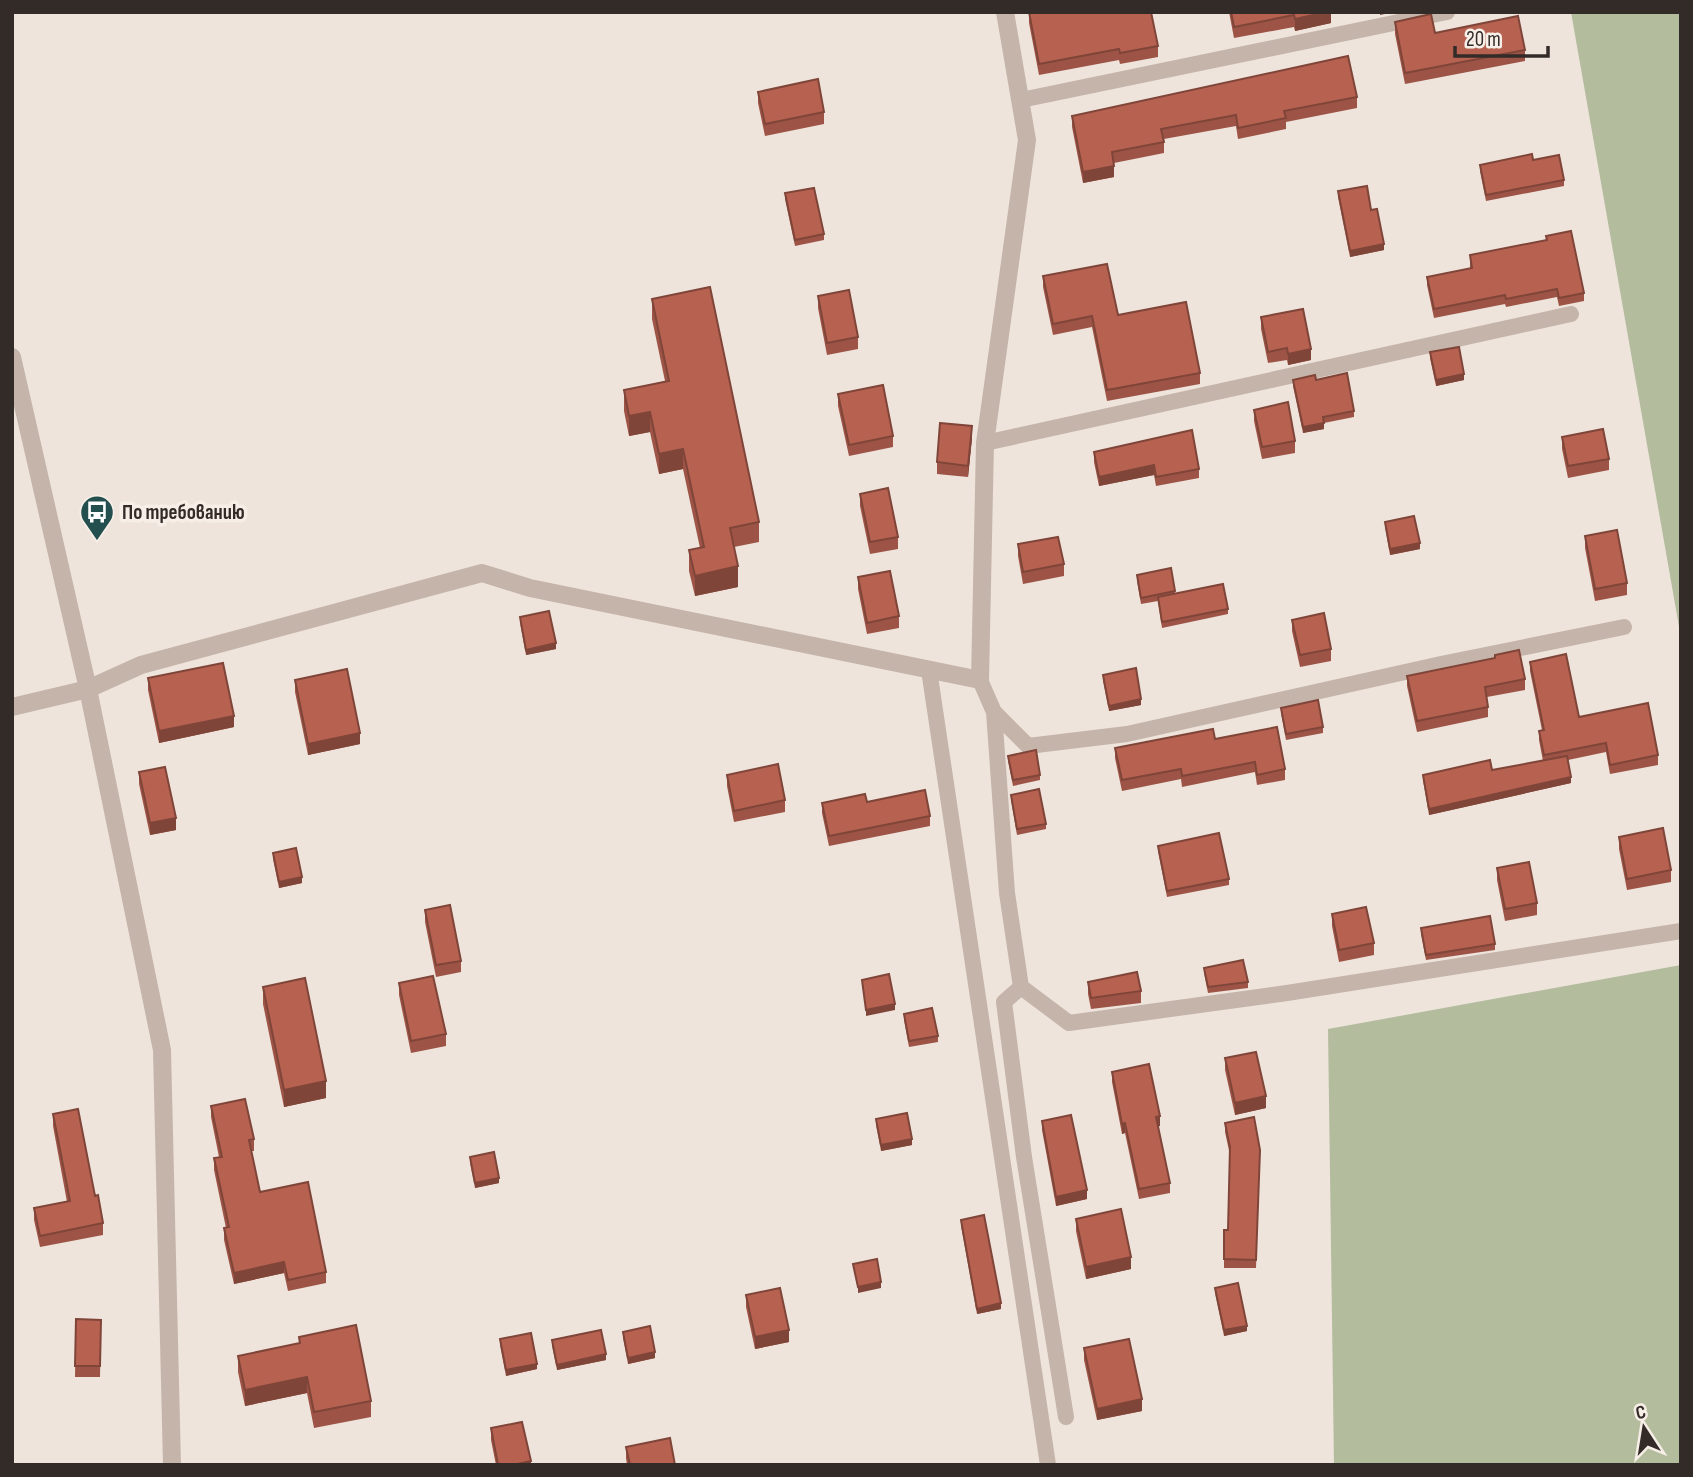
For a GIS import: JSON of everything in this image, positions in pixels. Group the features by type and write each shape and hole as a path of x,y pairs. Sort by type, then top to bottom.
{"street":[{"path":"12,706 88,689 141,664 482,573 530,588 980,680 985,443 1027,140 1005,12"},
{"path":"12,357 88,689 162,1049 172,1465"}],"lane":[{"path":"1021,100 1447,12"},
{"path":"985,443 1571,314"},
{"path":"994,712 1028,746 1127,733 1441,664 1625,627"},
{"path":"929,670 1048,1465"},
{"path":"980,680 994,712 1007,893 1021,987 1069,1023 1287,993 1681,931"},
{"path":"1021,987 1004,1002 1024,1157 1066,1417"}],"green space":[{"path":"1571,12 1681,12 1681,638"},
{"path":"1681,965 1681,1465 1334,1465 1328,1029"}],"building":[{"path":"1029,12 1151,12 1158,46 1120,53 1119,49 1039,64"},
{"path":"1231,12 1327,12 1295,19 1294,15 1234,27"},
{"path":"1431,14 1435,33 1518,16 1525,50 1405,73 1395,22"},
{"path":"1348,56 1357,97 1284,111 1286,118 1238,128 1236,115 1161,129 1164,142 1112,152 1114,166 1083,172 1072,116"},
{"path":"818,79 824,112 765,124 758,92"},
{"path":"1532,154 1533,160 1559,155 1564,180 1486,195 1480,165"},
{"path":"1367,186 1371,210 1377,209 1384,244 1350,251 1338,191"},
{"path":"814,188 824,234 795,240 785,193"},
{"path":"1571,231 1584,293 1559,298 1557,289 1506,299 1505,295 1434,309 1427,277 1472,268 1470,255 1547,240 1546,236"},
{"path":"1107,264 1118,315 1186,302 1200,373 1107,390 1092,316 1053,324 1043,276"},
{"path":"710,287 759,522 730,528 738,566 695,576 689,550 704,547 683,449 659,454 650,412 629,416 624,390 669,381 652,299"},
{"path":"849,290 858,337 827,343 818,296"},
{"path":"1303,309 1311,349 1288,354 1287,348 1268,352 1261,317"},
{"path":"1459,347 1464,374 1436,380 1430,352"},
{"path":"1347,373 1354,411 1323,417 1324,423 1303,427 1293,380 1315,375 1316,380"},
{"path":"883,385 893,436 849,445 838,394"},
{"path":"1288,402 1295,441 1262,447 1254,410"},
{"path":"940,423 972,426 968,466 937,462"},
{"path":"1603,429 1609,459 1568,466 1562,437"},
{"path":"1192,430 1199,469 1156,477 1154,465 1099,477 1094,452"},
{"path":"888,488 898,537 870,542 860,494"},
{"path":"1414,516 1420,543 1390,549 1385,522"},
{"path":"1617,530 1627,583 1595,589 1585,536"},
{"path":"1058,537 1064,564 1023,572 1018,544"},
{"path":"1171,568 1175,591 1141,598 1137,575"},
{"path":"890,571 899,616 867,623 858,577"},
{"path":"1223,584 1228,609 1162,622 1158,597"},
{"path":"549,611 556,643 526,650 520,617"},
{"path":"1324,613 1331,649 1300,655 1292,620"},
{"path":"1519,650 1525,679 1485,687 1488,707 1417,721 1407,676 1495,658 1495,655"},
{"path":"1566,654 1579,717 1648,703 1658,755 1610,765 1606,743 1544,755 1539,731 1544,730 1530,662"},
{"path":"223,663 234,716 159,731 148,678"},
{"path":"1136,668 1141,699 1109,706 1103,675"},
{"path":"347,669 360,733 308,744 295,680"},
{"path":"1318,700 1323,727 1286,734 1281,708"},
{"path":"1277,727 1285,769 1257,775 1255,762 1182,776 1181,769 1122,780 1115,748 1213,729 1215,739"},
{"path":"1036,750 1040,775 1013,780 1008,756"},
{"path":"1567,756 1571,777 1429,809 1423,775 1490,760 1492,770"},
{"path":"778,764 785,800 734,811 727,775"},
{"path":"165,767 176,818 150,823 139,772"},
{"path":"1039,789 1046,824 1017,829 1011,795"},
{"path":"925,790 930,816 829,836 822,803 865,794 867,802"},
{"path":"1663,828 1671,870 1627,879 1619,837"},
{"path":"1219,833 1229,879 1167,891 1158,846"},
{"path":"296,848 302,877 279,882 273,853"},
{"path":"1529,862 1537,903 1505,909 1497,868"},
{"path":"450,905 461,961 436,965 425,910"},
{"path":"1366,907 1374,943 1339,950 1332,914"},
{"path":"1490,916 1495,944 1426,955 1421,928"},
{"path":"1243,960 1248,982 1208,987 1204,968"},
{"path":"1137,972 1141,991 1091,998 1088,982"},
{"path":"889,974 895,1004 866,1010 862,980"},
{"path":"433,976 446,1034 411,1041 399,983"},
{"path":"305,978 326,1081 284,1090 263,987"},
{"path":"932,1008 938,1036 909,1041 904,1014"},
{"path":"1256,1052 1266,1096 1235,1103 1225,1058"},
{"path":"1149,1064 1160,1116 1156,1117 1170,1183 1139,1189 1112,1072"},
{"path":"245,1099 254,1139 249,1140 260,1192 308,1182 326,1272 288,1280 284,1262 234,1273 224,1228 229,1227 214,1158 222,1157 211,1106"},
{"path":"78,1109 103,1223 40,1236 34,1208 70,1201 53,1114"},
{"path":"907,1113 912,1139 881,1145 876,1119"},
{"path":"1071,1115 1087,1190 1056,1197 1042,1121"},
{"path":"1254,1117 1260,1150 1256,1260 1224,1259 1224,1230 1228,1230 1230,1147 1225,1123"},
{"path":"494,1152 499,1178 475,1183 470,1157"},
{"path":"1121,1209 1131,1257 1086,1267 1076,1219"},
{"path":"984,1215 1001,1303 977,1309 961,1220"},
{"path":"877,1259 881,1282 858,1287 853,1264"},
{"path":"1238,1283 1247,1326 1224,1330 1215,1288"},
{"path":"780,1288 789,1330 755,1337 746,1295"},
{"path":"76,1319 101,1320 100,1366 75,1366"},
{"path":"356,1325 371,1401 314,1412 307,1377 245,1390 238,1356 300,1343 299,1337"},
{"path":"650,1326 655,1352 628,1358 623,1332"},
{"path":"601,1330 606,1354 557,1365 552,1340"},
{"path":"531,1333 537,1364 506,1370 500,1339"},
{"path":"1129,1339 1142,1399 1097,1409 1084,1348"},
{"path":"522,1422 531,1461 498,1465 491,1428"},
{"path":"670,1438 675,1465 630,1465 626,1447"}],"place":[{"name":"По требованию","path":"97,542"}]}
